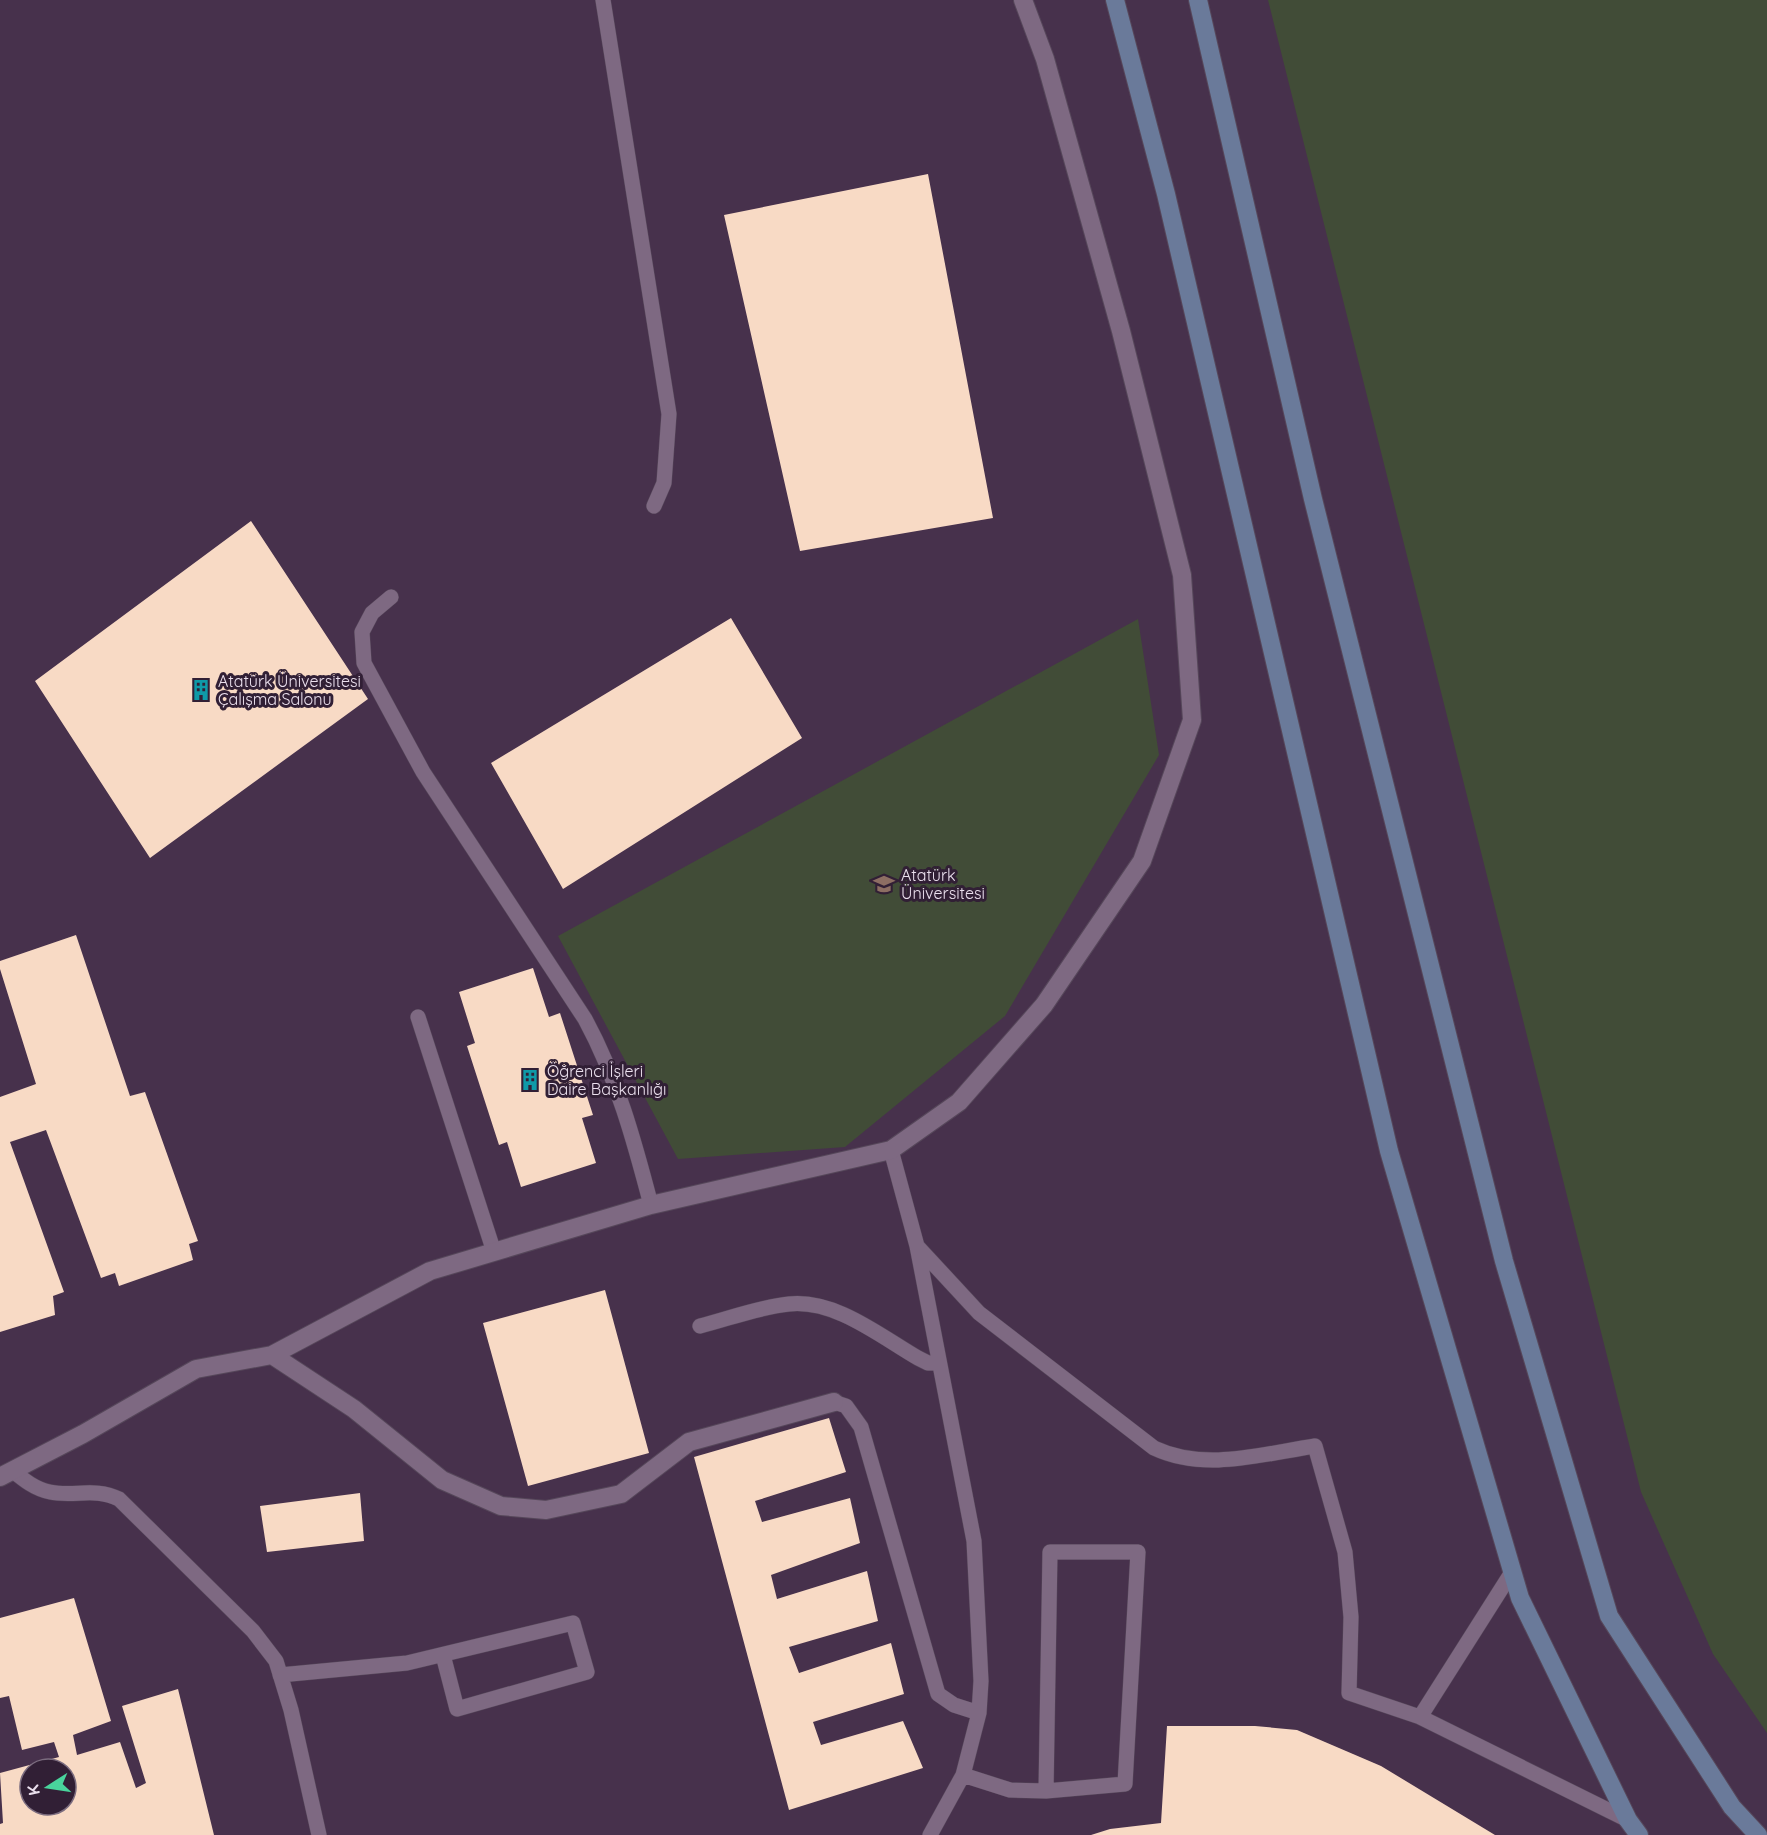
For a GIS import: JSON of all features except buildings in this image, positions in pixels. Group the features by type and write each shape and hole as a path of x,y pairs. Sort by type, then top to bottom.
{"main road":[{"path":"1115,0 1166,194 1389,1151 1520,1599 1628,1820 1639,1835"},
{"path":"1198,0 1313,499 1504,1261 1609,1616 1732,1807 1758,1835"}],"street":[{"path":"6,1474 196,1369 272,1355 430,1271 651,1205 891,1150 959,1102 1044,1005 1142,861 1192,720 1182,575 1121,331 1045,59 1023,0"},
{"path":"272,1355 354,1409 442,1480 501,1506 546,1510 621,1494 689,1442 834,1402"}],"lane":[{"path":"603,0 669,414 664,483 654,506"},
{"path":"391,597 372,614 362,632 364,663 423,772 596,1039 618,1088 651,1205"},
{"path":"418,1017 494,1252"},
{"path":"891,1150 917,1246 974,1541 981,1681 979,1713 963,1775 930,1835"},
{"path":"917,1246 979,1313 1154,1448 1183,1459 1206,1462 1315,1446 1345,1552 1351,1617 1349,1693 1420,1717 1628,1820"},
{"path":"699,1326 789,1304 814,1305 841,1313 928,1363 939,1363"},
{"path":"834,1402 846,1406 861,1427 938,1694 954,1705 979,1713"},
{"path":"6,1474 48,1492 91,1491 119,1499 253,1631 276,1661 319,1835"},
{"path":"963,1775 1010,1790 1046,1791 1125,1784 1138,1552 1050,1552 1046,1791"},
{"path":"1420,1717 1512,1572"},
{"path":"280,1675 364,1668 443,1655 573,1623 587,1672 458,1709 443,1655"}],"shaded area":[{"name":"Atatürk Üniversitesi","path":"0,0 1767,0 1767,1835 0,1835"}],"green space":[{"path":"1268,0 1767,0 1767,1733 1713,1654 1641,1492"},
{"path":"1138,619 1159,755 1005,1016 845,1147 678,1159 558,936"}],"place":[{"name":"Atatürk Üniversitesi Çalışma Salonu","path":"201,690"},
{"name":"Atatürk Üniversitesi","path":"884,884"},
{"name":"Öğrenci İşleri Daire Başkanlığı","path":"530,1080"}]}
